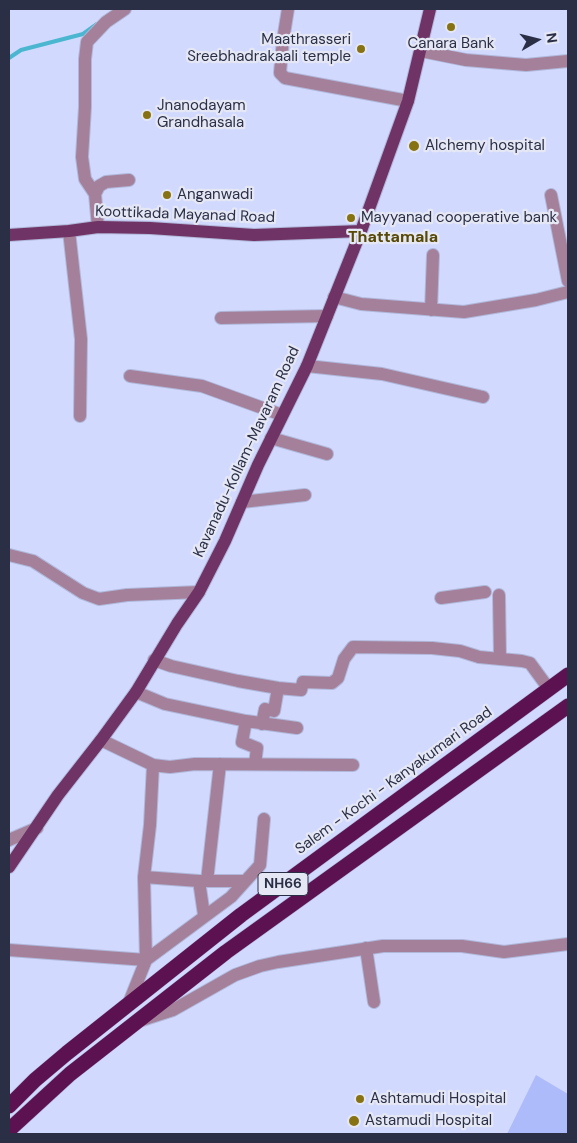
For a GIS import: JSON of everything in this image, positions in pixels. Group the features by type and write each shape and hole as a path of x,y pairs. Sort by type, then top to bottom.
{"highway":[{"name":"Salem - Kochi - Kanyakumari Road","path":"9,1106 42,1074 241,915 568,675"},
{"name":"NH66","path":"9,1130 70,1074 226,952 568,706"}],"main road":[{"name":"Kavanadu-Kollam-Mavaram Road","path":"9,867 58,795 136,692 154,660 199,592 225,541 271,438 307,366 361,231 408,101 430,9"},
{"name":"Koottikada Mayanad Road","path":"9,235 98,228 150,228 254,235 361,231"}],"street":[{"path":"98,228 95,194 85,179 82,157 87,42 106,22 125,9"},
{"path":"288,9 280,74 285,78 408,101"},
{"path":"421,51 466,60 526,65 568,60"},
{"path":"95,194 99,186 106,182 130,180"},
{"path":"550,195 568,281"},
{"path":"68,231 81,339 80,416"},
{"path":"431,310 433,255"},
{"path":"334,297 361,304 431,310 474,311 536,300 568,292"},
{"path":"221,318 327,316"},
{"path":"307,366 382,374 483,397"},
{"path":"130,376 202,386 282,415"},
{"path":"271,438 327,454"},
{"path":"242,502 305,496"},
{"path":"9,555 33,561 83,593 99,599 127,595 199,592"},
{"path":"441,598 485,592"},
{"path":"499,595 500,659"},
{"path":"154,660 171,666 278,688 301,690 303,682 332,683 338,678 344,659 353,647 432,648 460,651 479,657 522,660 530,663 549,689"},
{"path":"262,724 264,709 274,711 278,688"},
{"path":"136,692 165,704 246,722 297,728"},
{"path":"246,722 242,742 257,748 255,764"},
{"path":"101,740 153,765 170,767 195,764 353,765"},
{"path":"204,915 203,881 220,764"},
{"path":"128,1005 146,960 144,877 150,825 153,765"},
{"path":"9,950 146,960 204,915 231,897 260,865 264,819"},
{"path":"9,840 37,828"},
{"path":"144,877 245,882"},
{"path":"137,1021 173,1010 235,975 260,966 383,946 462,946 504,952 568,944"},
{"path":"366,948 374,1002"}],"shaded area":[{"path":"536,1075 568,1094 568,1134 507,1134"}],"waterway":[{"path":"9,58 21,50 83,34 97,24"}],"place":[{"name":"Canara Bank","path":"451,27"},
{"name":"Maathrasseri Sreebhadrakaali temple","path":"361,49"},
{"name":"Jnanodayam Grandhasala","path":"147,115"},
{"name":"Alchemy hospital","path":"414,146"},
{"name":"Anganwadi","path":"167,195"},
{"name":"Mayyanad cooperative bank","path":"351,218"},
{"name":"Ashtamudi Hospital","path":"360,1099"},
{"name":"Astamudi Hospital","path":"354,1121"}],"district":[{"name":"Thattamala","path":"393,238"}]}
